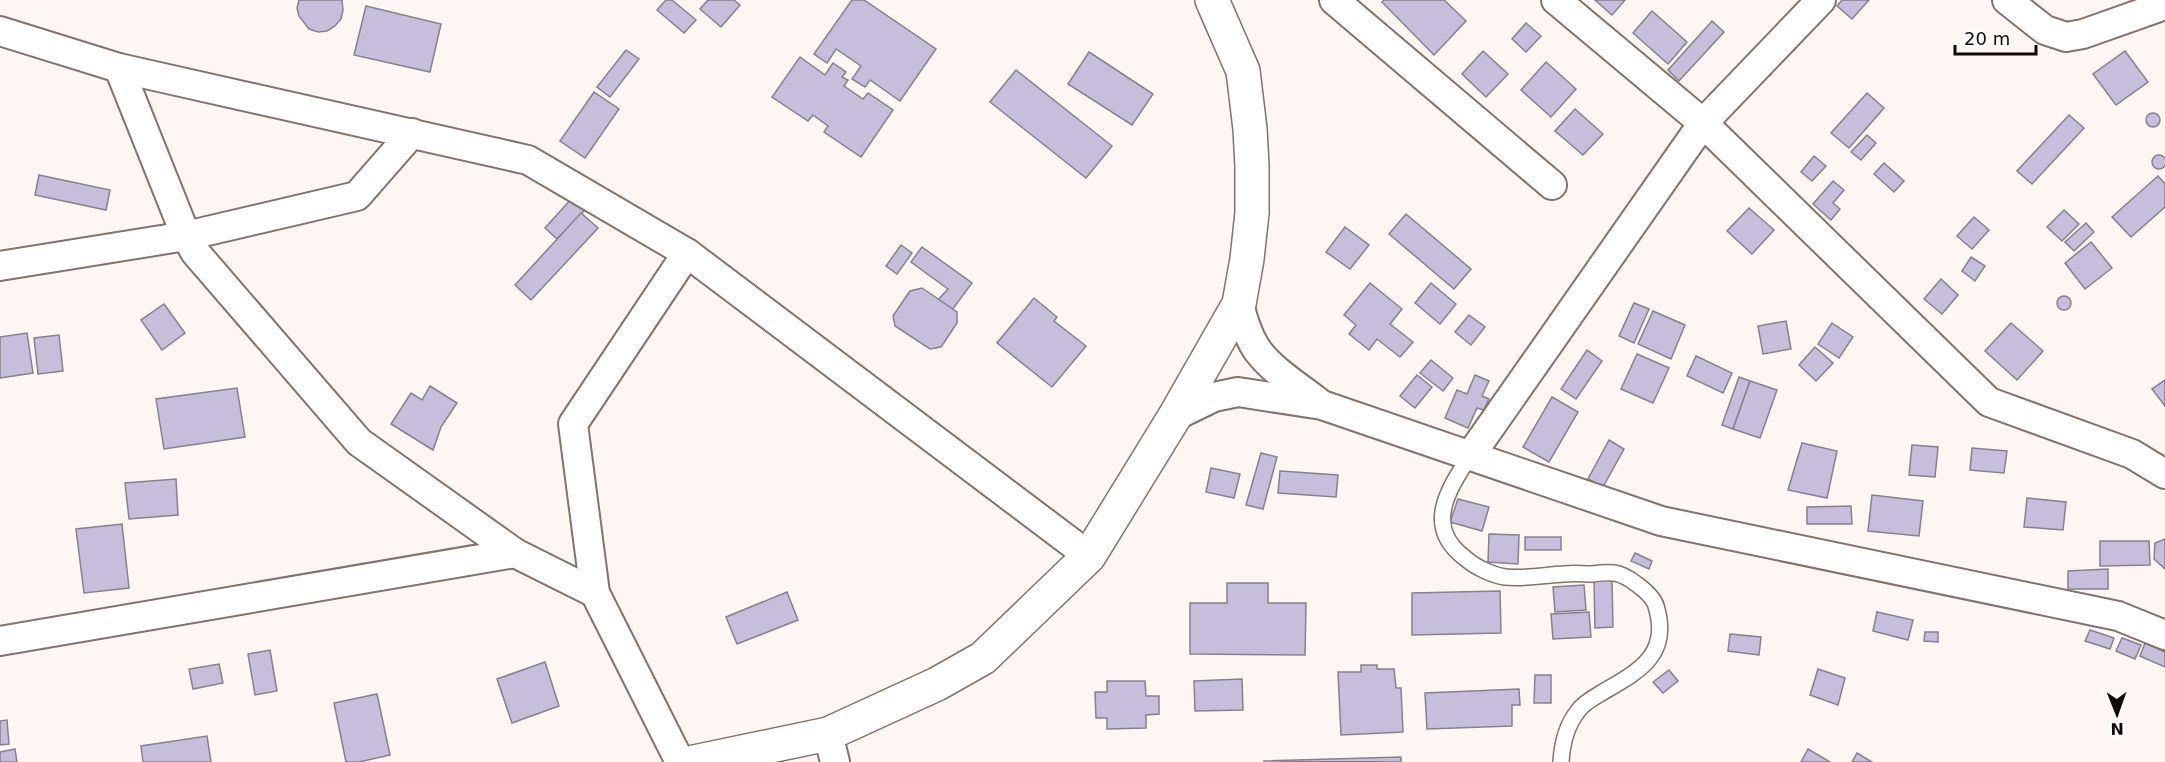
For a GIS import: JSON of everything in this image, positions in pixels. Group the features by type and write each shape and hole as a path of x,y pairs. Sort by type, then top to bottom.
{"street":[{"path":"694,762 831,748 983,658 1089,556 1175,416 1239,304 1247,259 1251,213 1251,129 1243,71 1212,0"},
{"path":"1334,0 1552,185"},
{"path":"1556,0 1703,123 1989,402 2132,454 2165,474"},
{"path":"1470,456 1703,123 1821,0"},
{"path":"2007,0 2045,30 2066,37 2083,34 2165,5"},
{"path":"0,31 119,68 528,160 687,252 1089,556"},
{"path":"119,68 186,236 195,252 358,442 515,553 595,593"},
{"path":"0,266 186,236 357,196 412,133"},
{"path":"680,762 595,593 573,424 687,252"},
{"path":"1239,304 1246,330 1258,352 1278,371 1322,405"},
{"path":"1175,416 1214,397 1238,392 1322,405 1662,521 2118,616 2165,635"},
{"path":"0,641 515,553"}],"lane":[{"path":"1470,456 1455,479 1442,511 1442,529 1453,549 1460,555 1474,566 1504,577 1616,573 1636,584 1656,605 1659,625 1658,648 1638,671 1579,709 1568,727 1562,748 1562,762"}],"building":[{"path":"299,0 342,0 341,19 327,31 318,32 309,29 299,16 297,8"},
{"path":"666,0 672,0 696,20 684,33 657,10"},
{"path":"708,0 734,0 740,5 721,27 700,9"},
{"path":"852,0 864,0 936,49 900,101 870,80 865,87 852,79 861,66 836,49 827,63 814,54"},
{"path":"1384,0 1444,0 1466,21 1434,55 1382,2"},
{"path":"1595,0 1625,0 1612,15"},
{"path":"1842,0 1869,0 1852,19 1837,6"},
{"path":"366,6 441,24 430,72 354,55"},
{"path":"1652,11 1687,42 1668,64 1633,33"},
{"path":"1712,21 1724,32 1679,81 1668,70"},
{"path":"1526,23 1541,36 1526,52 1512,39"},
{"path":"626,50 639,59 610,97 597,87"},
{"path":"1483,51 1508,74 1486,97 1462,74"},
{"path":"2125,51 2148,82 2116,105 2093,74"},
{"path":"1089,52 1153,94 1132,125 1068,84"},
{"path":"800,57 825,75 833,63 846,72 842,77 848,80 844,86 863,99 868,93 893,110 861,157 824,132 828,126 813,115 808,121 772,97"},
{"path":"1546,62 1576,89 1551,117 1521,90"},
{"path":"1016,70 1112,146 1086,178 990,102"},
{"path":"594,92 619,109 585,158 560,141"},
{"path":"1867,93 1884,108 1849,148 1831,133"},
{"path":"1575,109 1603,134 1583,155 1555,131"},
{"path":"2153,113 2158,115 2160,120 2158,125 2153,127 2148,125 2146,120 2148,115"},
{"path":"2069,115 2084,128 2032,184 2017,171"},
{"path":"1867,135 1876,143 1861,160 1851,152"},
{"path":"2156,155 2162,155 2166,162 2162,169 2156,169 2152,165 2152,159"},
{"path":"1814,156 1826,166 1812,181 1801,172"},
{"path":"1884,163 1904,181 1894,192 1874,174"},
{"path":"39,175 110,190 106,210 35,195"},
{"path":"2158,176 2165,184 2165,207 2131,237 2112,217"},
{"path":"1833,181 1844,190 1833,203 1840,209 1831,220 1813,204"},
{"path":"573,197 586,209 557,239 545,228"},
{"path":"1749,208 1774,230 1752,254 1727,231"},
{"path":"2064,210 2079,224 2062,241 2047,227"},
{"path":"581,213 598,228 531,300 515,285"},
{"path":"1406,214 1471,269 1454,289 1389,234"},
{"path":"1974,217 1989,230 1972,249 1957,236"},
{"path":"2086,223 2094,232 2074,251 2065,242"},
{"path":"1345,227 1369,245 1350,269 1326,252"},
{"path":"2091,242 2112,268 2085,289 2065,263"},
{"path":"901,245 912,253 897,274 886,266"},
{"path":"922,247 972,283 952,310 938,300 948,289 911,262"},
{"path":"1971,257 1985,266 1975,281 1962,271"},
{"path":"1941,279 1958,295 1942,314 1924,299"},
{"path":"1370,283 1402,309 1390,324 1413,342 1400,357 1377,339 1369,350 1349,334 1356,325 1344,315"},
{"path":"1431,283 1456,304 1440,324 1415,303"},
{"path":"922,288 957,312 957,323 941,347 930,349 895,326 893,316 910,291"},
{"path":"2064,296 2069,298 2071,303 2069,308 2064,310 2059,308 2057,303 2059,298"},
{"path":"1034,298 1057,317 1054,321 1086,346 1052,387 997,343"},
{"path":"1634,303 1649,309 1634,343 1619,336"},
{"path":"164,304 185,333 162,350 141,320"},
{"path":"1653,311 1685,325 1671,359 1638,344"},
{"path":"1469,315 1485,327 1471,345 1455,332"},
{"path":"1786,321 1791,349 1763,354 1758,326"},
{"path":"1832,323 1853,337 1839,358 1818,344"},
{"path":"2011,323 2043,351 2017,380 1985,351"},
{"path":"27,333 33,373 0,378 0,337"},
{"path":"59,335 63,371 38,374 34,338"},
{"path":"1815,347 1833,363 1816,381 1799,365"},
{"path":"1587,350 1602,361 1576,399 1561,389"},
{"path":"1637,354 1669,368 1653,403 1621,389"},
{"path":"1696,356 1732,373 1723,393 1687,376"},
{"path":"1431,360 1453,378 1443,391 1420,373"},
{"path":"1417,375 1432,387 1415,408 1400,396"},
{"path":"1475,375 1489,381 1482,396 1489,399 1484,410 1477,408 1468,428 1445,418 1457,390 1467,394"},
{"path":"1739,377 1750,381 1733,429 1722,425"},
{"path":"2165,380 2165,406 2152,389"},
{"path":"1750,381 1777,390 1760,438 1733,429"},
{"path":"430,386 457,403 441,427 433,450 391,424 411,393 422,400"},
{"path":"237,388 245,437 164,449 156,399"},
{"path":"1552,397 1578,412 1549,462 1523,447"},
{"path":"1609,440 1624,449 1603,487 1588,479"},
{"path":"1802,443 1837,451 1827,498 1788,490"},
{"path":"1912,445 1938,447 1935,477 1909,475"},
{"path":"1972,448 2007,451 2004,473 1970,470"},
{"path":"1261,453 1277,457 1263,509 1246,505"},
{"path":"1211,468 1240,474 1234,498 1206,492"},
{"path":"1280,471 1338,475 1336,497 1278,493"},
{"path":"176,479 178,515 129,519 125,483"},
{"path":"1872,495 1923,501 1919,536 1868,531"},
{"path":"2027,498 2066,502 2063,530 2024,527"},
{"path":"1458,499 1489,507 1482,531 1450,522"},
{"path":"1851,506 1852,524 1807,524 1807,507"},
{"path":"122,524 129,588 84,593 76,529"},
{"path":"1489,534 1519,535 1518,564 1488,562"},
{"path":"1525,537 1561,537 1561,550 1525,550"},
{"path":"2165,539 2165,569 2154,559 2155,543"},
{"path":"2100,541 2149,541 2150,565 2100,566"},
{"path":"1635,553 1652,561 1649,569 1631,561"},
{"path":"2108,569 2108,589 2068,589 2068,571"},
{"path":"1594,580 1612,580 1613,627 1595,628"},
{"path":"1227,583 1268,583 1268,603 1306,603 1305,655 1190,654 1190,603 1227,603"},
{"path":"1584,585 1586,610 1555,612 1553,587"},
{"path":"1500,591 1501,633 1412,635 1412,593"},
{"path":"787,592 798,620 737,644 726,617"},
{"path":"1589,612 1591,637 1553,639 1551,614"},
{"path":"1877,612 1913,620 1908,640 1873,631"},
{"path":"2090,630 2114,638 2110,649 2085,641"},
{"path":"1925,632 1938,632 1938,642 1924,641"},
{"path":"1730,634 1761,637 1759,655 1728,651"},
{"path":"2122,638 2141,645 2135,659 2116,651"},
{"path":"2145,643 2165,652 2165,667 2140,656"},
{"path":"270,650 277,691 255,695 248,654"},
{"path":"545,662 559,706 512,723 497,679"},
{"path":"219,664 223,683 193,689 189,669"},
{"path":"1361,665 1377,665 1377,669 1394,669 1396,688 1401,688 1403,732 1341,735 1338,672 1361,672"},
{"path":"1818,669 1845,678 1838,705 1810,695"},
{"path":"1669,670 1678,681 1663,693 1653,682"},
{"path":"1535,675 1551,675 1551,703 1534,703"},
{"path":"1242,679 1243,710 1195,711 1194,681"},
{"path":"1107,681 1145,681 1146,696 1159,696 1159,714 1146,715 1146,728 1107,729 1107,718 1096,718 1095,692 1107,692"},
{"path":"1519,689 1520,705 1512,705 1512,726 1427,729 1425,693"},
{"path":"377,694 390,755 359,762 346,762 334,703"},
{"path":"7,720 9,744 0,745 0,721"},
{"path":"207,736 211,762 143,762 141,746"},
{"path":"15,749 17,762 0,762 0,752"},
{"path":"1808,749 1830,762 1801,762"},
{"path":"1857,753 1872,762 1852,762"},
{"path":"1401,757 1401,762 1263,761"}]}
